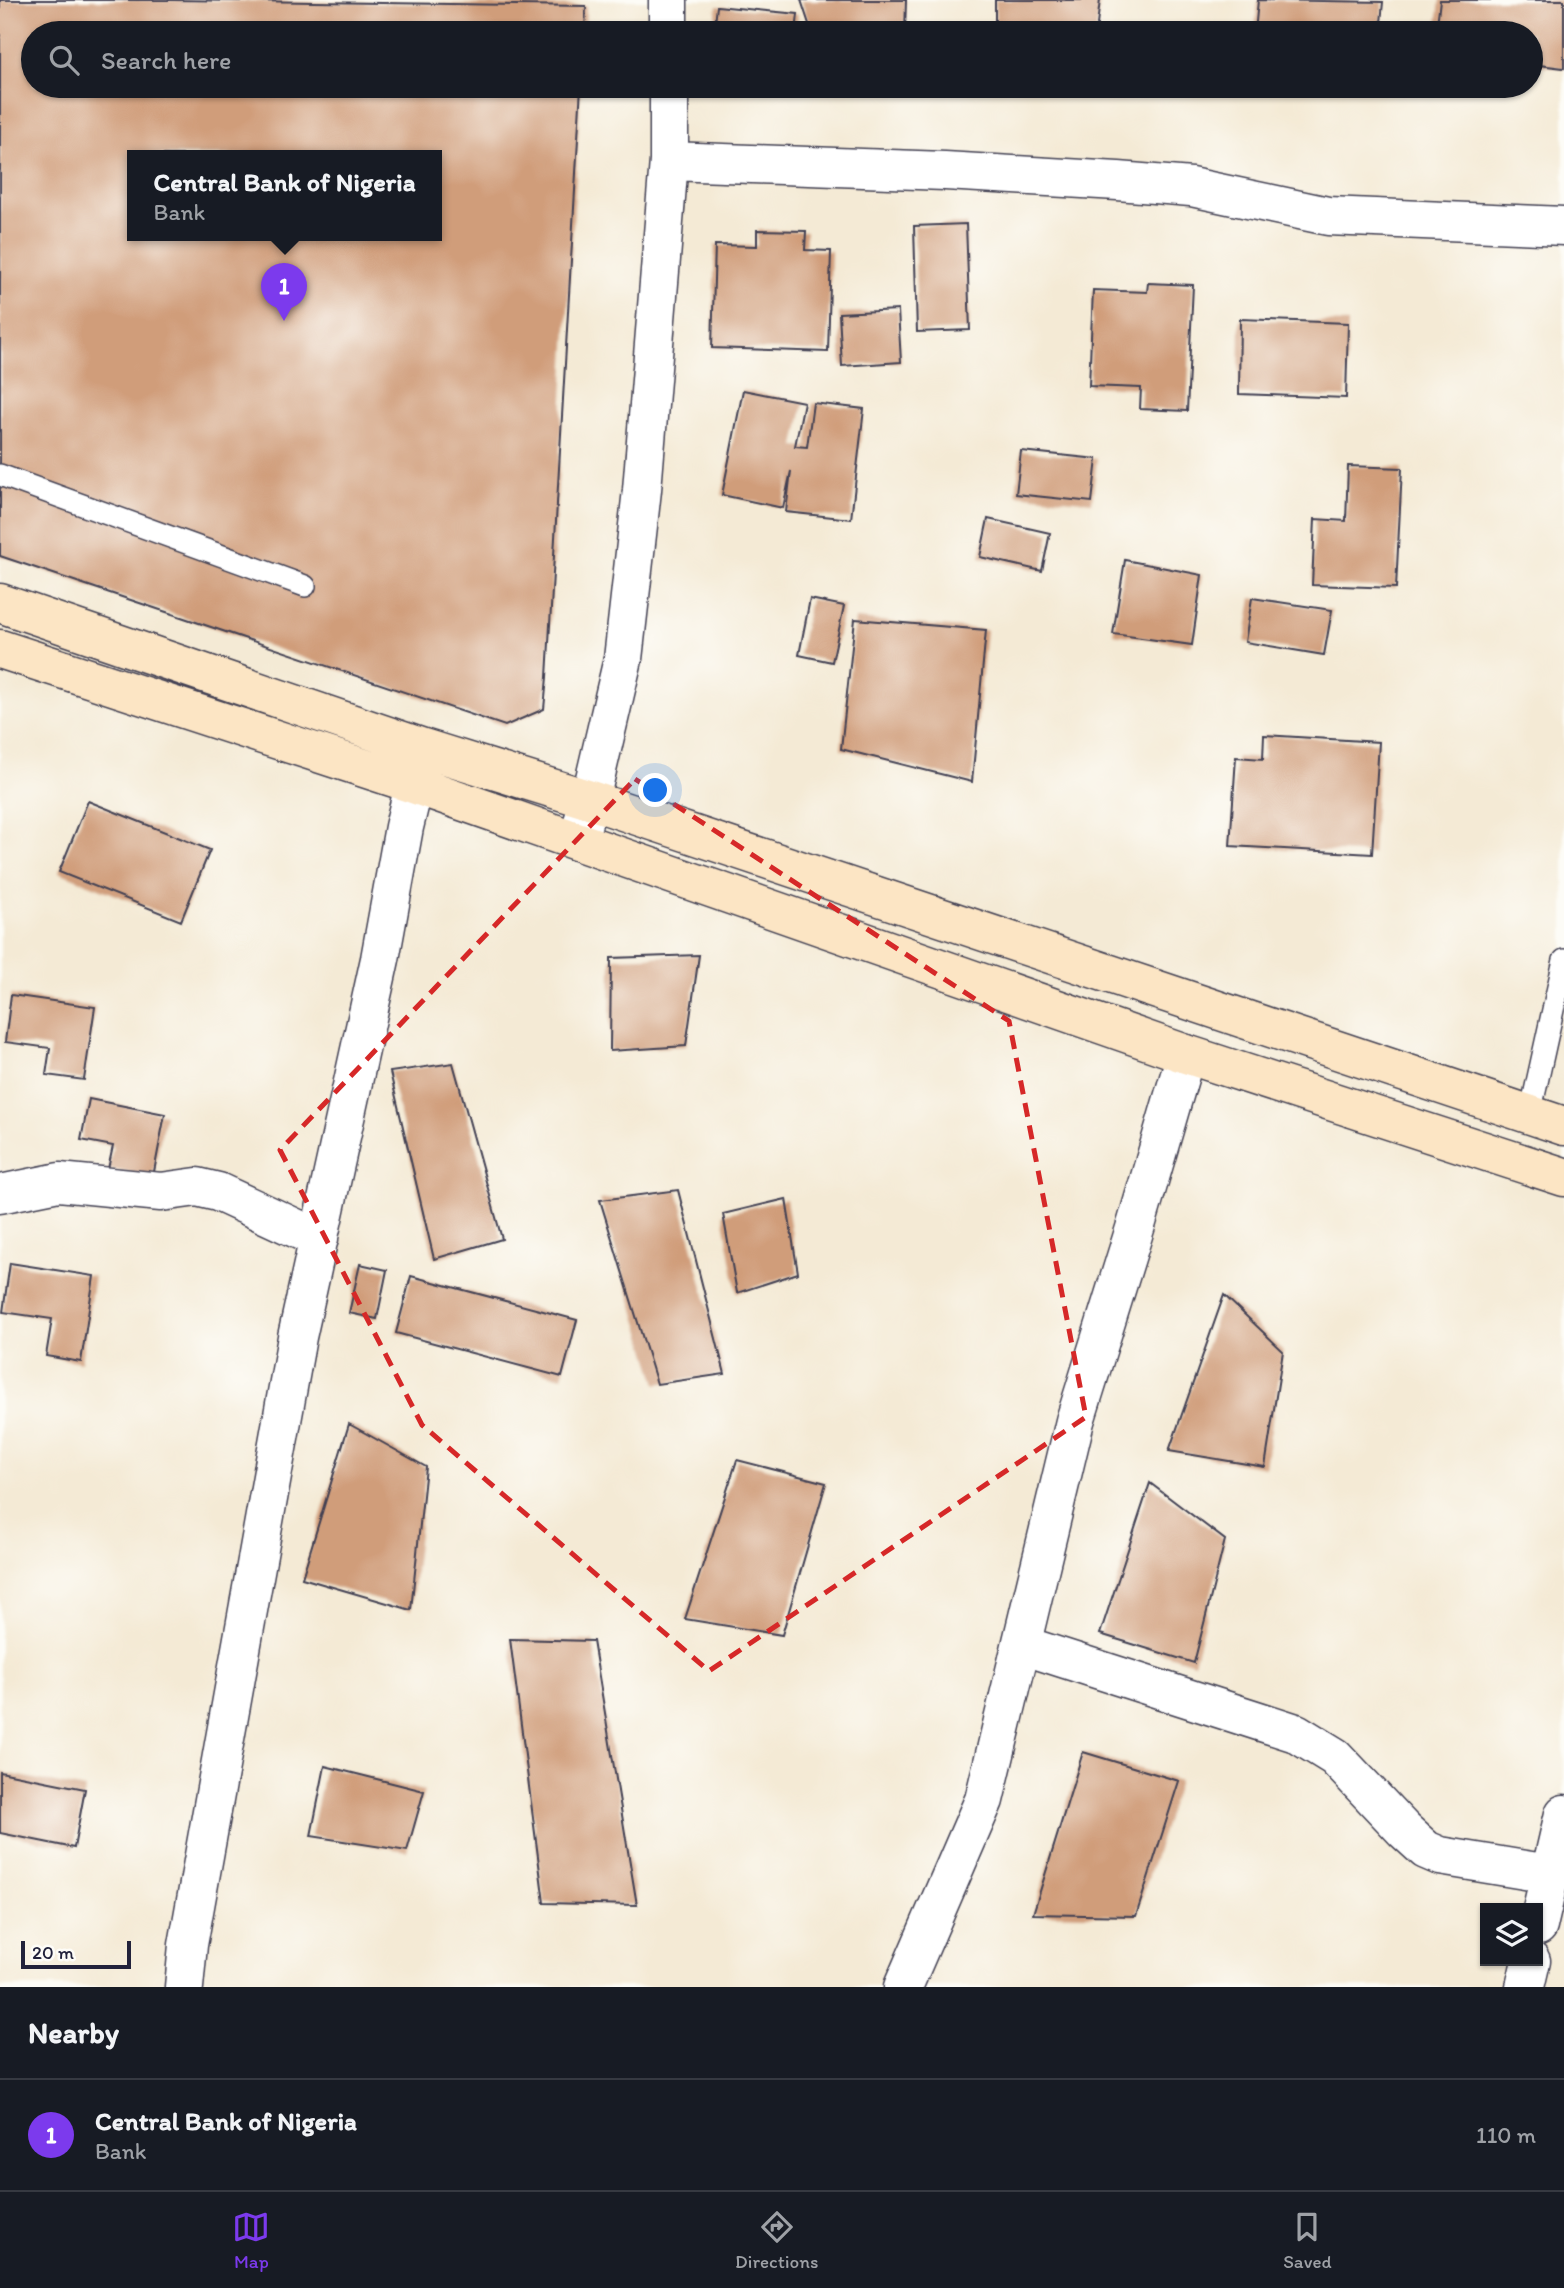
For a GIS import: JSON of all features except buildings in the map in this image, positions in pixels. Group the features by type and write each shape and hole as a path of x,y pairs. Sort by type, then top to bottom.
{"street":[{"path":"668,0 668,21"},
{"path":"577,841 590,800 623,659 642,490 669,161 669,98"},
{"path":"669,161 945,171 1118,181 1191,187 1328,216 1564,226"},
{"path":"0,603 423,748 590,800 1547,1120"},
{"path":"0,649 413,784 1186,1054 1564,1177"},
{"path":"184,1987 190,1931 294,1351 380,959 413,784 423,748"},
{"path":"903,1987 984,1800 1075,1421 1186,1054"},
{"path":"0,1194 59,1182 161,1192 197,1187 218,1192 319,1239"},
{"path":"1022,1645 1296,1733 1335,1756 1426,1850 1440,1856 1549,1874"},
{"path":"1543,1903 1564,1814"},
{"path":"1525,1987 1530,1966"}],"lane":[{"path":"0,475 305,586"},
{"path":"1547,1120 1564,960"}],"highlighted area":[{"path":"635,779 1009,1021 1086,1417 709,1671 422,1425 280,1150"}],"place":[{"name":"Central Bank of Nigeria","path":"284,321"}]}
